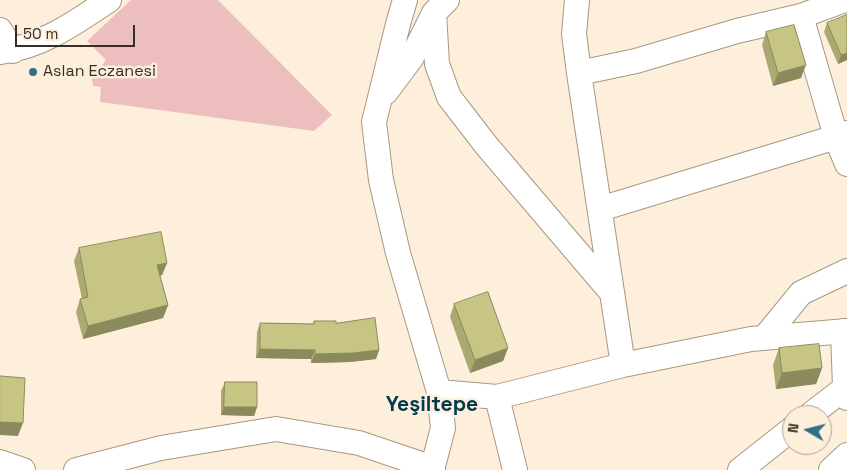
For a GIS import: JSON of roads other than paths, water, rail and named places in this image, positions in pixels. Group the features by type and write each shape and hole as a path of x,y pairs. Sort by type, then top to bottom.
{"street":[{"path":"0,30 7,51 60,33 109,0"},
{"path":"76,470 160,448 276,429 359,444 432,469 443,428 439,392 398,253 381,180 374,122 405,0"},
{"path":"577,0 574,34 579,73 624,365"},
{"path":"579,73 636,61 737,31 801,16 845,0"},
{"path":"379,102 412,57 440,6"},
{"path":"440,6 436,64 449,97 492,152 612,293"},
{"path":"801,16 841,135 847,164"},
{"path":"600,210 841,135"},
{"path":"765,338 800,293 847,271"},
{"path":"439,392 497,397 624,365 751,339 845,331 846,393 826,405"},
{"path":"497,397 515,470"},
{"path":"740,470 782,437"},
{"path":"831,470 847,455"},
{"path":"0,462 23,470"}],"place":[{"name":"Aslan Eczanesi","path":"33,72"}],"district":[{"name":"Yeşiltepe","path":"432,405"}]}
